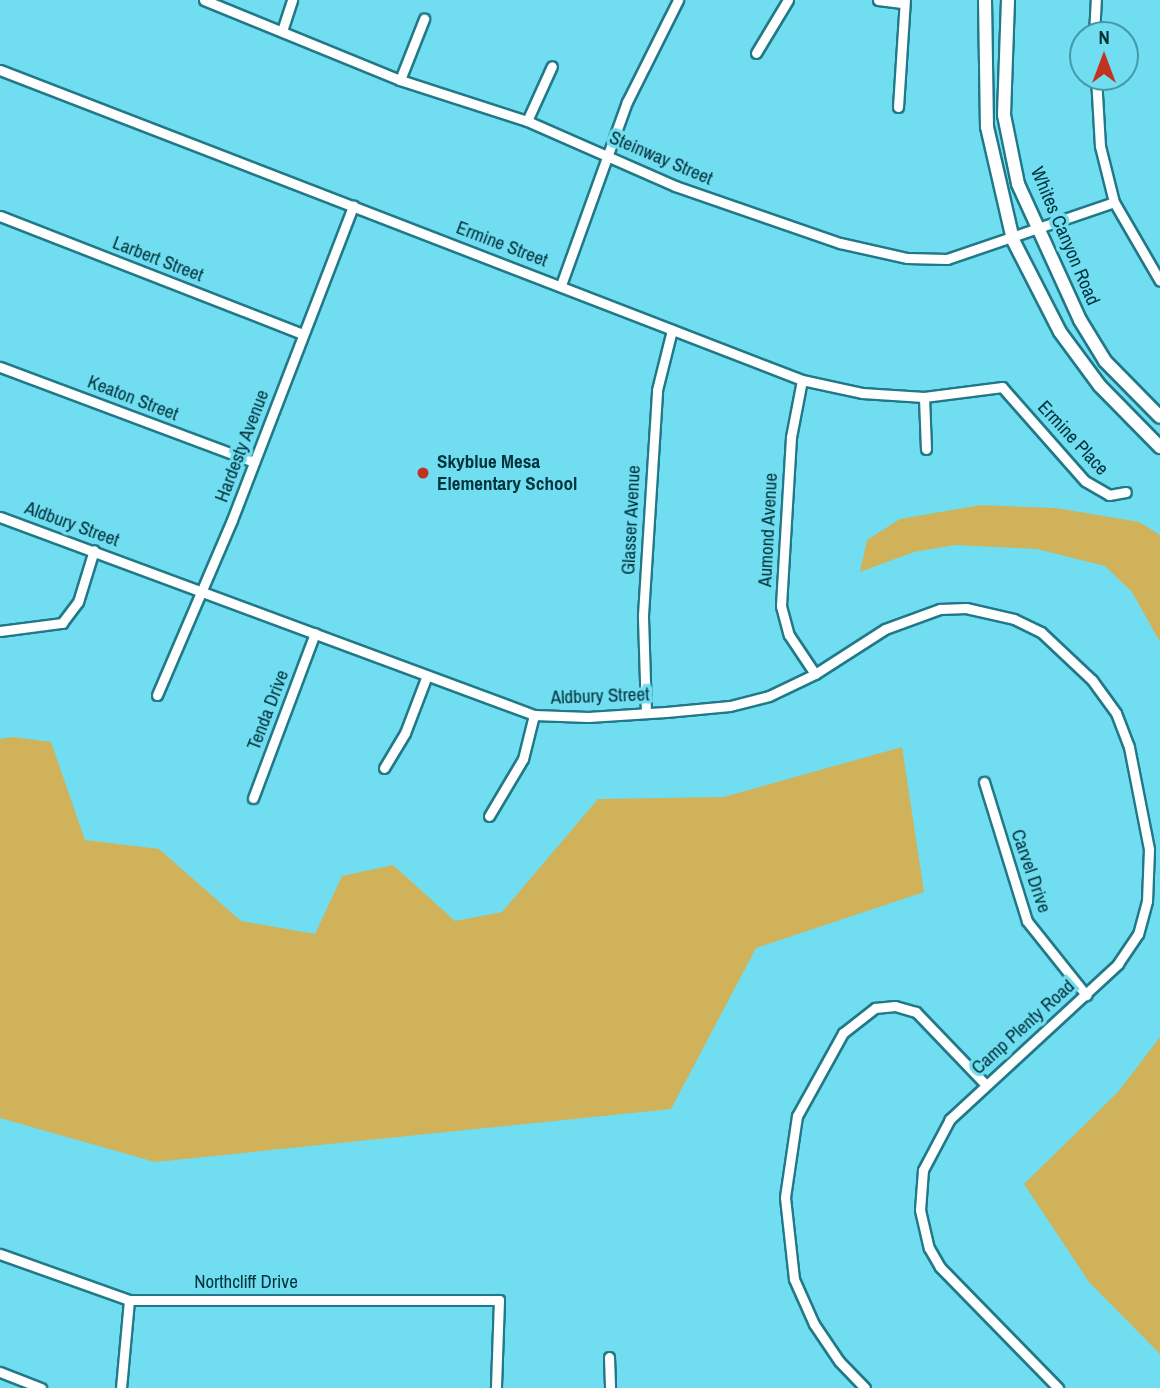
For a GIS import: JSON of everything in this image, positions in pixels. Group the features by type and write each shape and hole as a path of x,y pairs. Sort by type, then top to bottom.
{"main road":[{"path":"985,0 987,127 1013,240 1060,332 1100,386 1160,447"},
{"name":"Whites Canyon Road","path":"1008,0 1004,115 1018,184 1037,231 1105,361 1160,417"}],"street":[{"name":"Steinway Street","path":"204,0 400,80 527,121 676,186 787,226 906,258 947,258 1013,240 1114,202"},
{"path":"282,32 292,0"},
{"path":"561,285 610,156 627,102 678,0"},
{"path":"756,53 788,0"},
{"path":"878,0 905,1 898,107"},
{"path":"1095,21 1097,0"},
{"path":"400,80 424,19"},
{"path":"527,121 552,66"},
{"name":"Ermine Street","path":"0,70 802,380 862,393 924,397 1002,387"},
{"path":"1097,91 1100,146 1114,202 1160,281"},
{"name":"Hardesty Avenue","path":"157,695 203,591 353,206"},
{"name":"Larbert Street","path":"0,216 302,334"},
{"name":"Glasser Avenue","path":"646,713 643,615 657,390 673,330"},
{"name":"Keaton Street","path":"0,367 254,462"},
{"name":"Aumond Avenue","path":"802,380 792,437 781,606 789,635 815,674"},
{"name":"Ermine Place","path":"1002,387 1085,481 1109,495 1126,492"},
{"path":"924,397 926,449"},
{"name":"Aldbury Street","path":"0,517 315,633 426,678 534,715 646,713 730,706 769,696 815,674 911,616 953,608 1014,619 1041,632 1073,661"},
{"path":"0,631 62,623 78,602 94,550"},
{"name":"Tenda Drive","path":"253,798 315,633"},
{"name":"Camp Plenty Road","path":"1058,1388 955,1285 929,1248 923,1229 920,1189 934,1143 985,1084 1086,996 1118,964 1138,934 1147,901 1149,849 1129,747 1116,713 1073,661"},
{"path":"384,768 405,733 426,678"},
{"path":"489,816 523,759 534,715"},
{"name":"Carvel Drive","path":"984,782 1027,921 1086,996"},
{"path":"866,1388 839,1361 814,1324 794,1279 785,1197 797,1116 843,1033 876,1008 895,1006 916,1012 985,1084"},
{"name":"Northcliff Drive","path":"0,1254 129,1300 499,1300 496,1388"},
{"path":"121,1388 129,1300"},
{"path":"609,1357 610,1388"},
{"path":"0,1372 41,1388"}],"shaded area":[{"path":"981,505 1056,508 1139,522 1160,535 1160,642 1132,592 1105,566 1037,549 955,545 914,552 860,572 867,540 900,519"},
{"path":"13,737 51,742 85,840 159,849 241,921 315,934 342,876 393,865 455,921 502,912 598,799 724,797 902,747 924,892 756,948 671,1109 155,1162 0,1118 0,739"},
{"path":"1160,1037 1160,1354 1089,1282 1024,1184 1118,1092"}],"place":[{"name":"Skyblue Mesa Elementary School","path":"423,473"}]}
